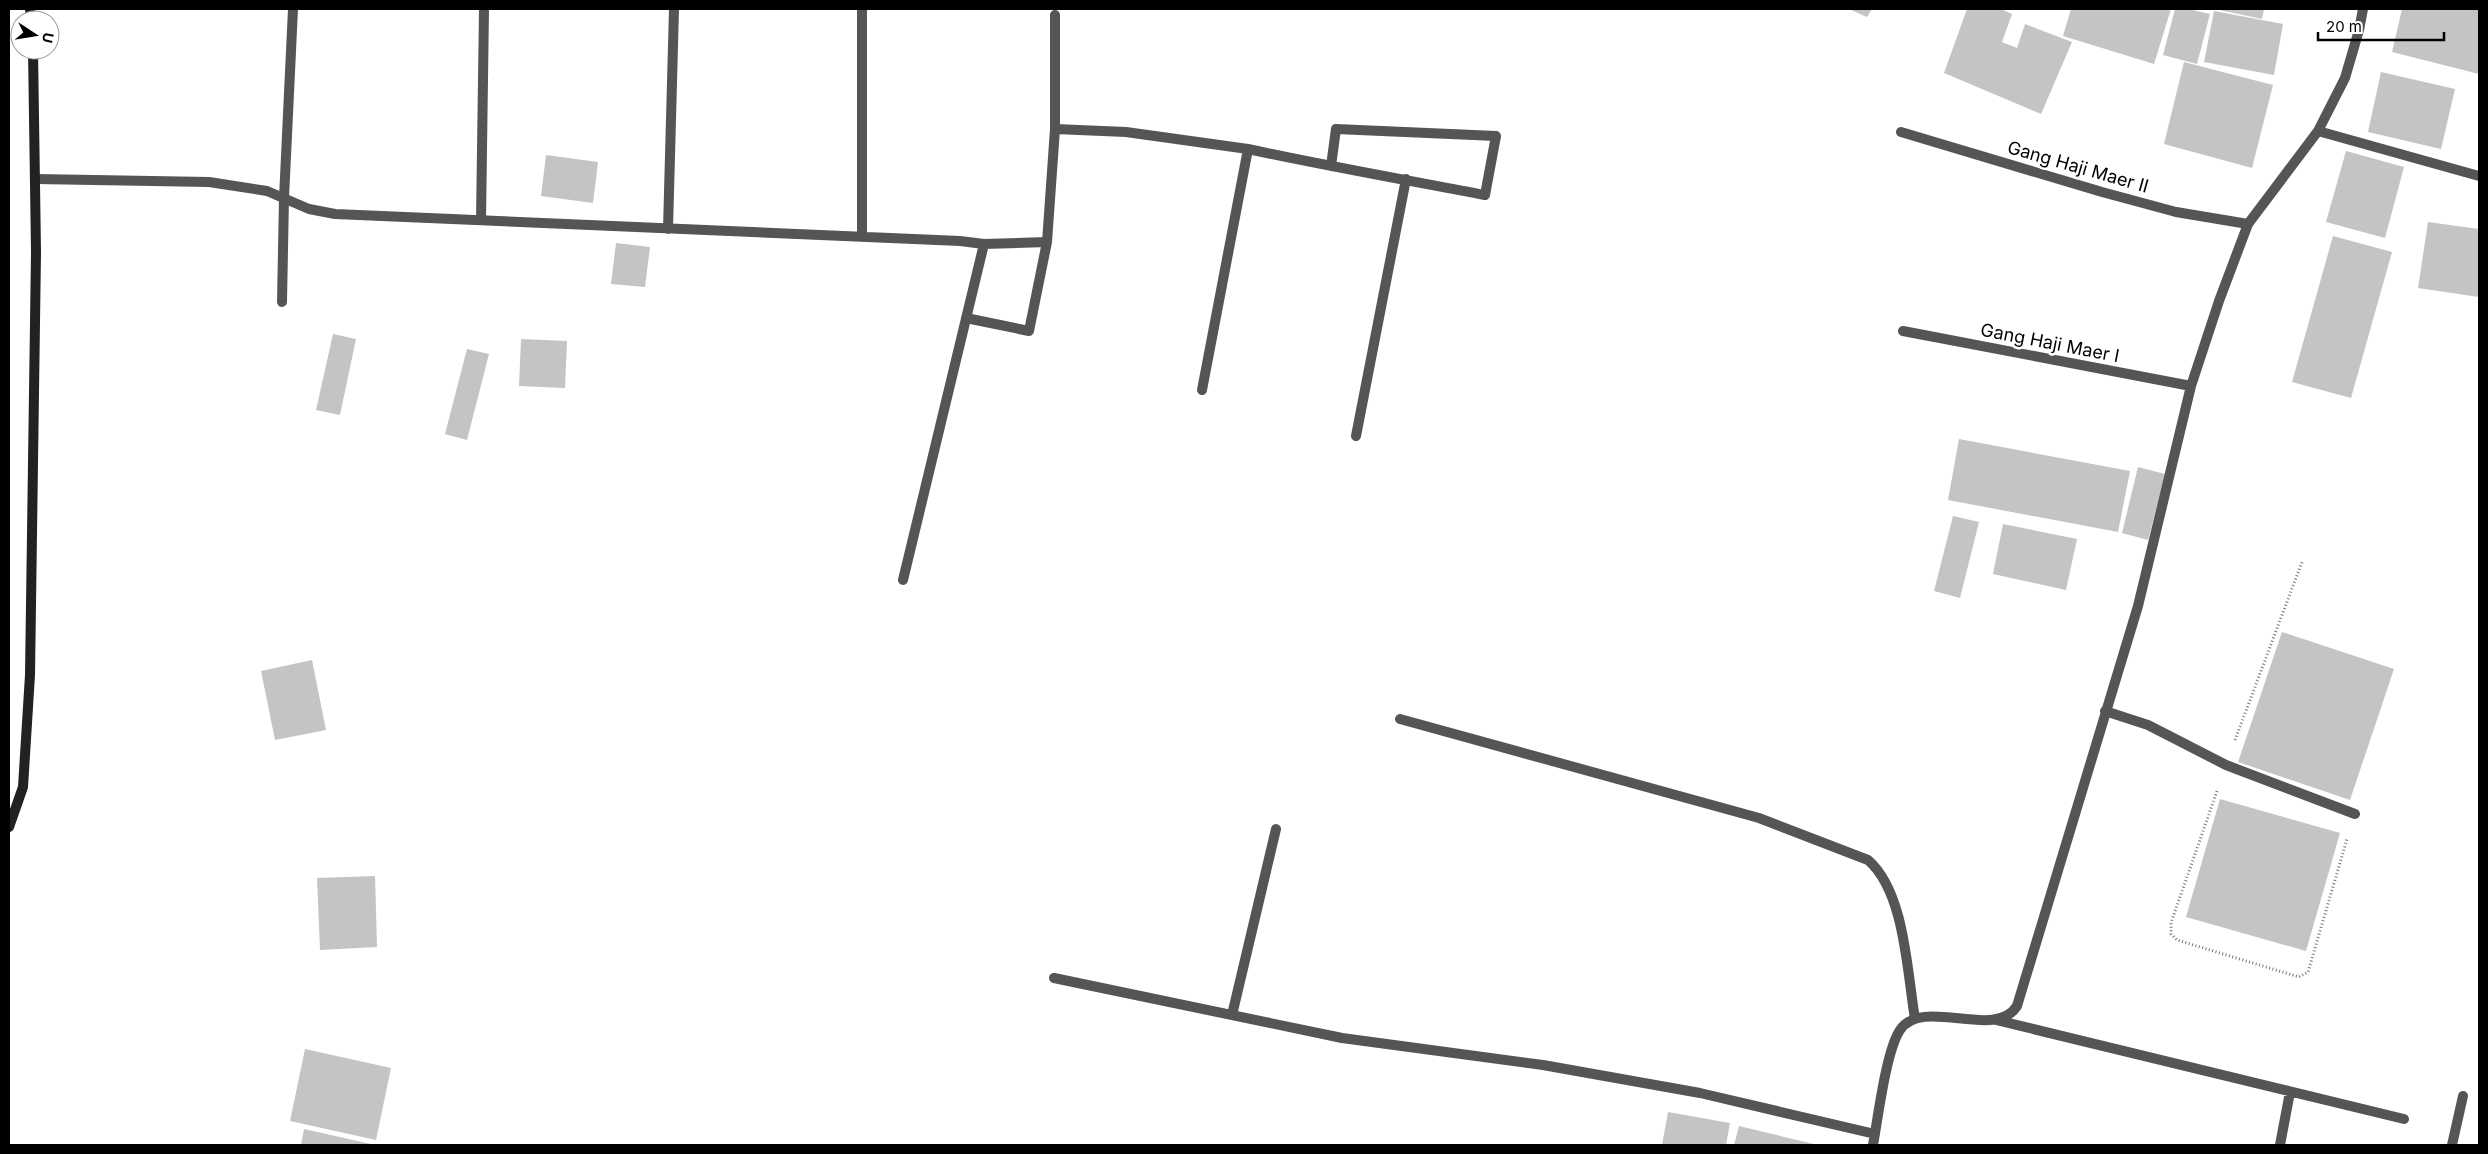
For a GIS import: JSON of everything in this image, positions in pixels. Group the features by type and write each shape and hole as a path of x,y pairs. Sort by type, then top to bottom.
{"main road":[{"path":"9,826 23,787 30,675 36,179 33,60"}],"street":[{"path":"282,302 284,198 293,9"},
{"path":"481,220 484,9"},
{"path":"668,228 674,9"},
{"path":"862,9 862,237"},
{"path":"1873,1145 1892,1047 1905,1023 1915,1019 1930,1017 2002,1019 2013,1013 2018,1006 2049,897 2138,606 2191,386 2219,301 2248,224 2318,131 2345,78 2359,30 2362,9"},
{"path":"966,318 1029,331 1047,242 1055,129 1055,15"},
{"path":"1055,129 1126,132 1248,150 1332,166 1485,195 1496,136 1336,129 1332,166"},
{"path":"2318,131 2479,176"},
{"name":"Gang Haji Maer II","path":"1901,132 2176,212 2248,224"},
{"path":"1202,390 1248,150"},
{"path":"36,179 209,182 267,190 309,209 335,214 984,244 1047,242"},
{"path":"1356,436 1406,180"},
{"path":"903,580 984,244"},
{"name":"Gang Haji Maer I","path":"1903,331 2191,386"},
{"path":"2105,711 2148,725 2226,765 2355,814"},
{"path":"1400,719 1760,818 1868,860 1878,870 1891,892 1898,914 1915,1019"},
{"path":"1232,1016 1276,829"},
{"path":"1054,978 1342,1038 1543,1065 1700,1093 1875,1134"},
{"path":"1992,1019 2404,1119"},
{"path":"2280,1145 2290,1092"},
{"path":"2452,1145 2463,1096"}],"path":[{"path":"2171,934 2177,940 2299,977 2304,975 2308,972 2355,814"}],"building":[{"path":"1849,9 1872,9 1867,17"},
{"path":"1967,9 2001,9 2012,14 2002,42 2017,48 2025,24 2072,42 2041,114 1944,73"},
{"path":"2071,9 2171,9 2154,64 2063,36"},
{"path":"2175,9 2188,9 2210,14 2197,64 2163,55"},
{"path":"2215,9 2264,9 2262,19"},
{"path":"2402,9 2479,9 2479,74 2392,52"},
{"path":"2214,11 2283,24 2274,75 2204,62"},
{"path":"2184,62 2273,85 2252,168 2164,144"},
{"path":"2381,72 2455,89 2441,149 2368,132"},
{"path":"2346,151 2404,167 2385,238 2326,222"},
{"path":"546,155 598,162 593,203 541,196"},
{"path":"2428,222 2479,229 2479,297 2418,288"},
{"path":"2333,236 2392,252 2351,398 2292,382"},
{"path":"616,243 650,247 645,287 611,284"},
{"path":"333,334 356,339 340,415 316,410"},
{"path":"521,339 567,341 565,388 519,386"},
{"path":"467,349 489,354 467,440 445,434"},
{"path":"1959,439 2130,471 2118,532 1948,500"},
{"path":"2138,467 2165,474 2148,540 2122,533"},
{"path":"1953,516 1979,522 1960,598 1934,591"},
{"path":"2003,524 2077,539 2066,590 1993,574"},
{"path":"2282,632 2394,669 2350,800 2238,762"},
{"path":"312,660 326,730 275,740 261,671"},
{"path":"2220,799 2340,833 2306,951 2186,917"},
{"path":"375,876 377,947 320,950 317,878"},
{"path":"305,1049 391,1068 376,1140 290,1121"},
{"path":"1668,1112 1730,1123 1726,1145 1662,1145"},
{"path":"1739,1126 1818,1145 1734,1145"},
{"path":"304,1129 371,1144 301,1145"}]}
